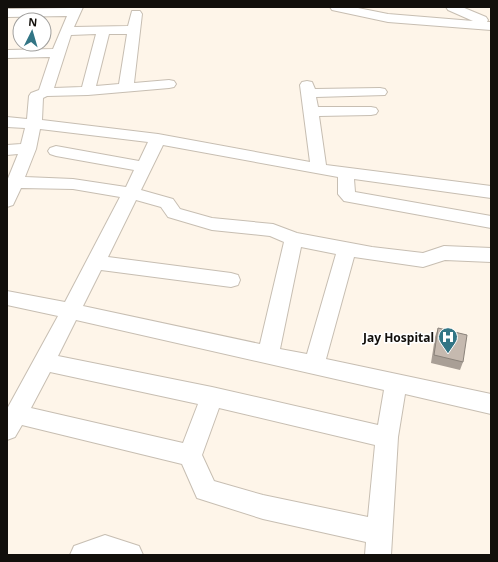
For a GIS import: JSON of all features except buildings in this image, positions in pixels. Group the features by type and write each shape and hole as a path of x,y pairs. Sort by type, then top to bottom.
{"street":[{"path":"336,7 388,18 490,19"},
{"path":"452,7 490,19"},
{"path":"45,92 66,31 75,10 52,12"},
{"path":"126,88 136,14"},
{"path":"88,91 104,30"},
{"path":"66,31 133,30"},
{"path":"7,54 17,52"},
{"path":"52,52 59,53"},
{"path":"7,201 28,149 34,123 36,96 45,92 88,91 169,84"},
{"path":"319,169 307,89 380,92"},
{"path":"311,112 371,111"},
{"path":"7,122 34,123 158,139 319,169 491,192"},
{"path":"158,139 45,362 12,422 190,455"},
{"path":"7,150 28,149"},
{"path":"56,151 144,167"},
{"path":"346,172 345,190 346,194 350,197 491,222"},
{"path":"15,182 73,184 131,193 167,203 174,213 212,224 273,230 294,239 372,254 423,260 444,253 491,255"},
{"path":"268,355 294,239"},
{"path":"314,365 347,250"},
{"path":"96,262 231,280"},
{"path":"7,298 71,310 491,404"},
{"path":"45,362 212,397 387,437"},
{"path":"212,397 190,455 206,490 379,544 387,437 396,383"},
{"path":"83,555 105,548 130,555"}],"place":[{"name":"Jay Hospital","path":"448,354"}]}
